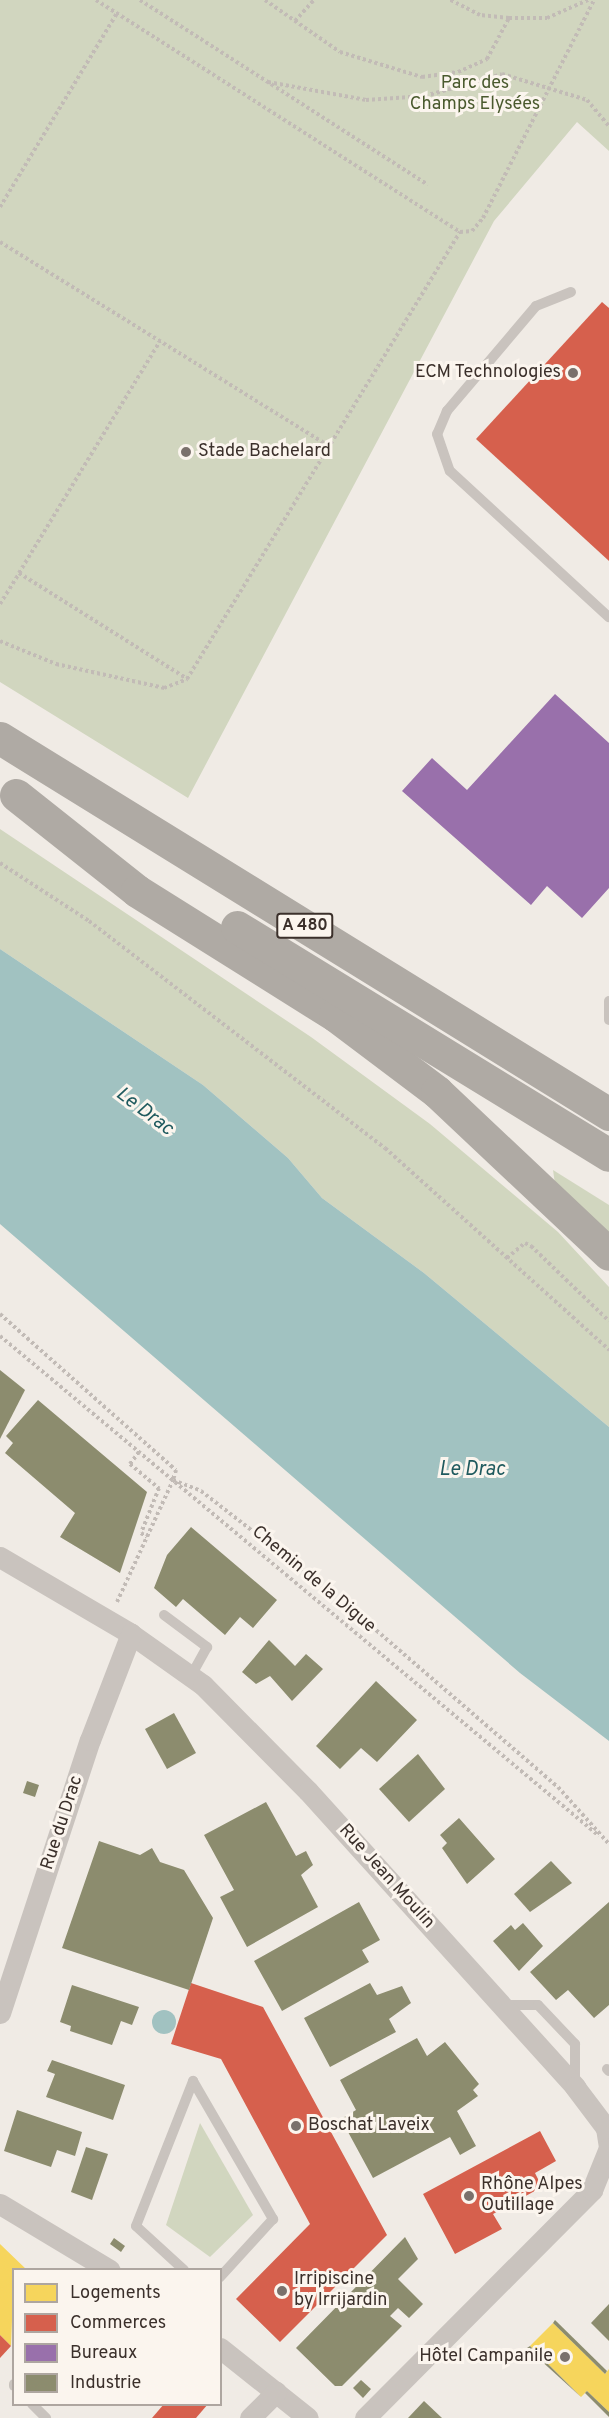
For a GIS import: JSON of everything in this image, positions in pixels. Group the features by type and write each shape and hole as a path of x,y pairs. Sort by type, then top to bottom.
{"highway":[{"name":"A 480","path":"0,738 609,1114"},
{"name":"A 480","path":"8,790 609,1155"},
{"path":"8,790 137,891 335,1015 437,1092 609,1254"}],"street":[{"name":"Rue Jean Moulin","path":"0,1557 131,1634 191,1676 308,1791 575,2087 606,2128 609,2147 592,2190 365,2418"},
{"name":"Rue du Drac","path":"0,2013 5,1977 90,1740 131,1634"},
{"path":"0,2204 107,2268"},
{"path":"222,2350 308,2418"},
{"path":"250,2418 276,2392"}],"lane":[{"path":"571,292 536,306 447,411 437,434 450,471 609,617"},
{"path":"609,1001 609,1020"},
{"path":"164,1615 207,1647 191,1676"},
{"path":"501,2005 538,2005 575,2044 575,2087"},
{"path":"182,2268 136,2226 193,2081 273,2219 222,2275"},
{"path":"34,2406 46,2418"}],"path":[{"path":"96,0 460,232 472,231 483,218 594,0"},
{"path":"140,0 428,185"},
{"path":"265,0 340,52 422,77 458,72 487,59 509,18"},
{"path":"295,21 314,0"},
{"path":"450,0 480,15 509,18 547,18 588,0"},
{"path":"0,207 117,14"},
{"path":"268,82 366,100 425,96 502,74 587,100 609,126"},
{"path":"0,641 56,664 164,688 187,679 460,232"},
{"path":"0,242 329,446"},
{"path":"0,604 160,341"},
{"path":"20,573 187,679"},
{"path":"0,863 89,921 385,1148 609,1350"},
{"path":"507,1258 525,1243 531,1246 609,1321"},
{"path":"0,1314 176,1470 108,1621"},
{"name":"Chemin de la Digue","path":"0,1336 609,1844"},
{"path":"139,1452 130,1464 159,1488 141,1533 147,1537"},
{"path":"173,1480 201,1491 340,1599 558,1787 609,1844"}],"green space":[{"name":"Stade Bachelard","path":"0,0 609,0 609,151 577,122 494,221 188,798 0,682"},
{"path":"0,829 311,1037 430,1124 558,1232 609,1287 609,1427 424,1273 322,1198 288,1158 203,1085 0,949"},
{"path":"553,1170 609,1205 609,1235 555,1184"},
{"path":"200,2123 253,2215 210,2257 166,2225"}],"water":[{"name":"Le Drac","path":"0,949 203,1085 288,1158 322,1198 424,1273 609,1427 609,1741 520,1673 0,1224"},
{"path":"164,2010 172,2014 176,2022 172,2030 164,2034 156,2030 152,2022 156,2014"}],"building: Logements":[{"path":"0,2244 25,2268 12,2268 11,2346 0,2335"},
{"name":"Hôtel Campanile","path":"553,2323 605,2374 609,2369 609,2412 587,2391 581,2397 530,2346"}],"building: Commerces":[{"name":"ECM Technologies","path":"602,302 609,308 609,561 476,439"},
{"path":"191,1983 263,2007 387,2235 280,2342 236,2299 310,2224 221,2059 171,2044"},
{"path":"540,2131 556,2161 535,2173 542,2187 493,2214 502,2229 455,2254 423,2194"},
{"path":"0,2335 11,2346 0,2358"},
{"path":"162,2406 206,2406 196,2418 152,2418"}],"building: Bureaux":[{"path":"555,694 609,743 609,888 582,918 547,886 531,905 402,791 432,758 467,790"}],"building: Industrie":[{"path":"0,1370 25,1390 0,1439"},
{"path":"38,1400 147,1492 120,1573 60,1537 75,1513 5,1453 13,1443 6,1436"},
{"path":"191,1527 277,1600 253,1628 240,1617 225,1635 183,1599 176,1607 154,1588 167,1555"},
{"path":"269,1640 295,1666 306,1654 323,1669 292,1701 270,1676 256,1684 242,1672"},
{"path":"376,1681 417,1720 377,1762 361,1748 340,1769 316,1746"},
{"path":"174,1713 196,1753 167,1769 145,1729"},
{"path":"418,1754 445,1789 409,1822 379,1789"},
{"path":"27,1781 39,1785 35,1797 23,1793"},
{"path":"266,1802 296,1856 306,1851 313,1865 301,1875 318,1907 247,1947 220,1897 234,1890 204,1835"},
{"path":"459,1818 495,1859 467,1884 442,1848 447,1843 440,1835"},
{"path":"99,1841 140,1855 152,1848 160,1862 184,1870 213,1918 189,1990 62,1948"},
{"path":"551,1861 572,1883 530,1912 514,1894"},
{"path":"359,1902 380,1940 362,1950 369,1962 282,2011 254,1961"},
{"path":"609,1902 609,2005 594,2018 568,1990 556,2000 530,1972"},
{"path":"523,1923 543,1946 519,1971 493,1941 511,1925 515,1930"},
{"path":"370,1983 377,1995 402,1986 411,2003 389,2019 396,2032 330,2067 304,2018"},
{"path":"72,1985 139,2007 132,2025 121,2021 112,2045 70,2031 71,2026 60,2022"},
{"path":"417,2038 427,2056 445,2042 479,2084 473,2090 478,2096 457,2111 476,2146 460,2155 450,2137 373,2178 341,2119 356,2110 340,2080"},
{"path":"52,2060 125,2085 113,2120 46,2097 55,2074 47,2071"},
{"path":"17,2110 82,2132 75,2156 57,2150 51,2167 4,2151"},
{"path":"86,2147 108,2154 92,2200 71,2192"},
{"path":"405,2237 418,2259 398,2279 423,2304 409,2318 398,2308 390,2316 402,2326 342,2386 335,2386 296,2348"},
{"path":"114,2238 125,2246 121,2252 110,2244"},
{"path":"609,2304 609,2341 591,2323"},
{"path":"555,2320 607,2371 605,2374 553,2323"},
{"path":"530,2346 581,2397 527,2348"},
{"path":"361,2380 371,2389 363,2398 353,2388"},
{"path":"587,2391 609,2412 609,2417 585,2393"},
{"path":"424,2401 442,2418 408,2418"}],"place":[{"name":"ECM Technologies","path":"573,373"},
{"name":"Stade Bachelard","path":"186,452"},
{"name":"Boschat Laveix","path":"296,2126"},
{"name":"Rhône Alpes Outillage","path":"469,2196"},
{"name":"Irripiscine by Irrijardin","path":"282,2291"},
{"name":"Hôtel Campanile","path":"565,2357"}],"park label":[{"name":"Parc des Champs Elysées","path":"475,95"}]}
